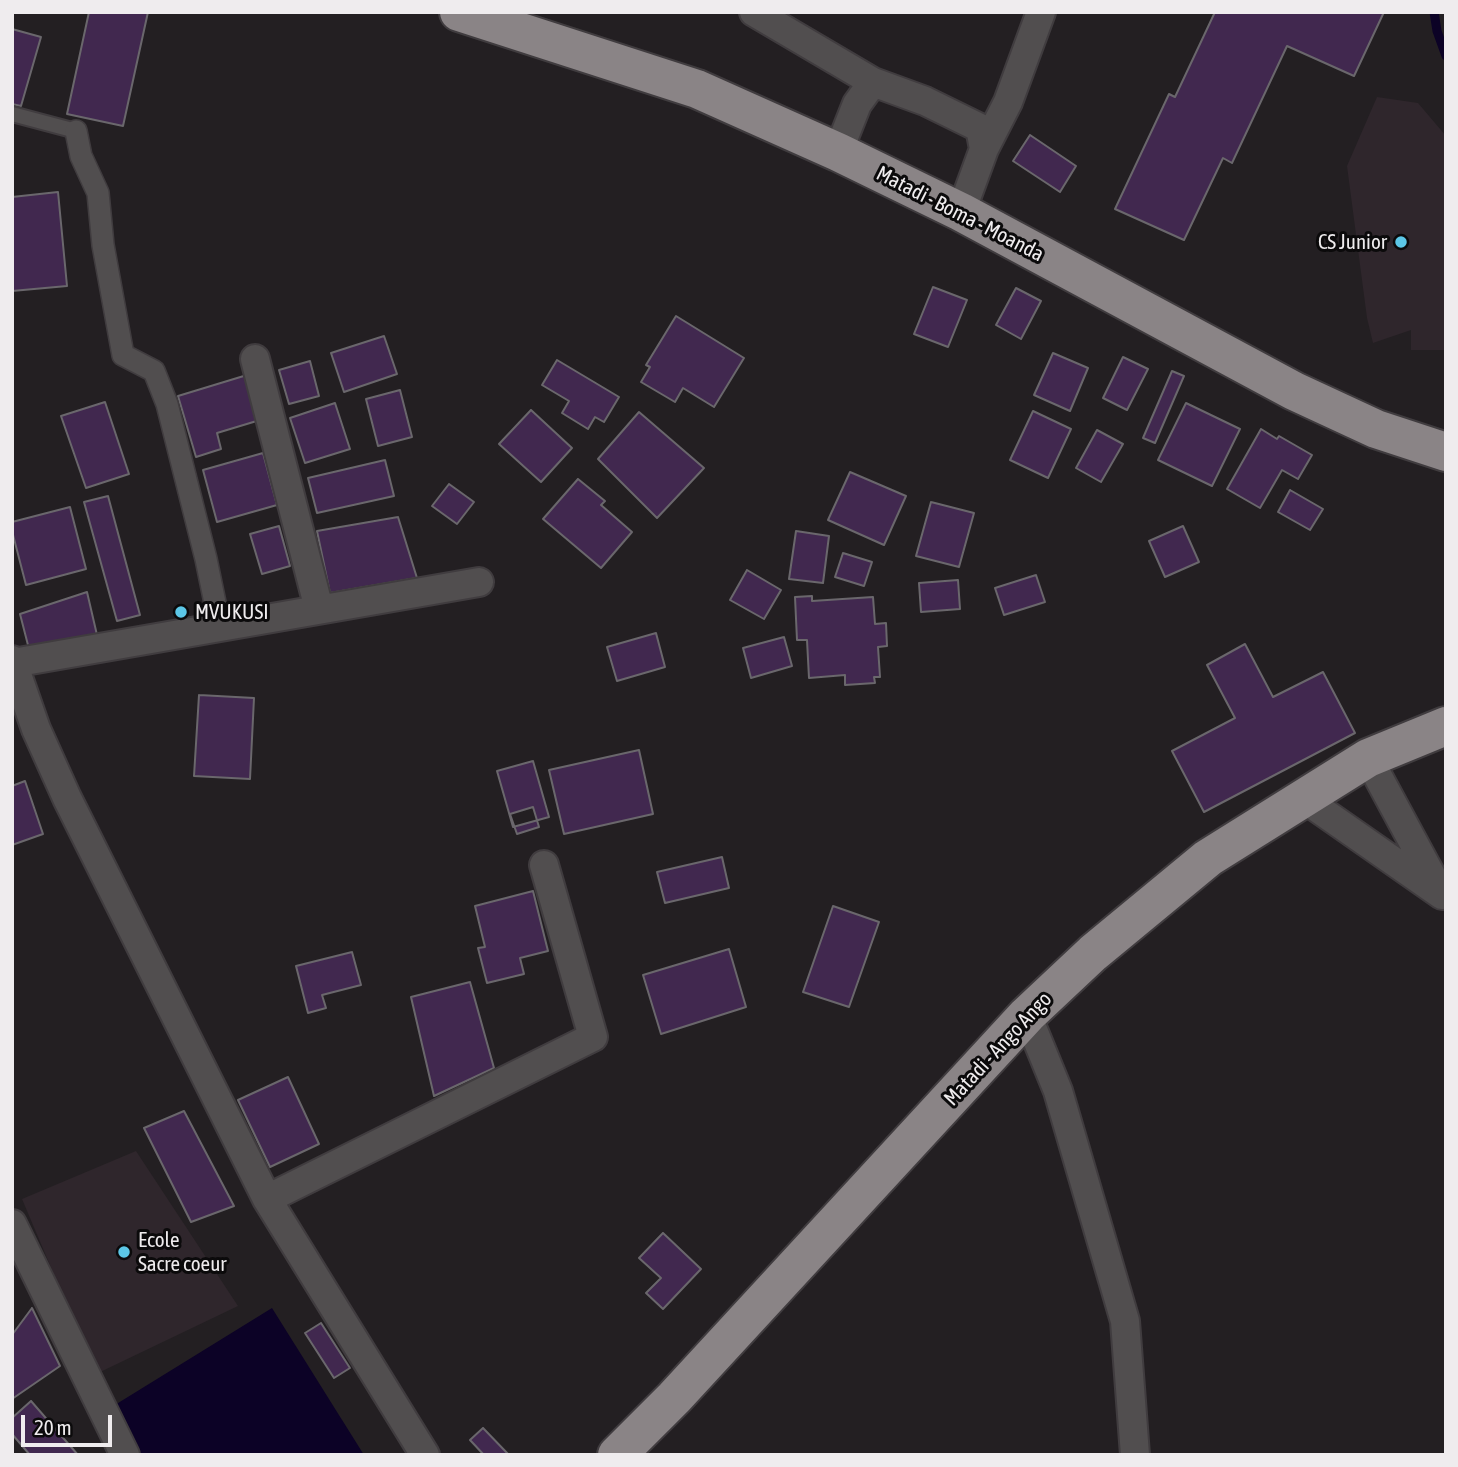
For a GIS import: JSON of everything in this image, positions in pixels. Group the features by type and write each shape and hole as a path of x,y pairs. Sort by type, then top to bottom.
{"highway":[{"name":"Matadi - Boma - Moanda","path":"460,12 697,89 838,152 961,212 1294,391 1376,429 1446,452"},
{"name":"Matadi - Ango Ango","path":"617,1455 683,1388 1027,1015 1093,953 1208,858 1368,758 1446,726"}],"street":[{"path":"754,12 873,82 925,101 980,128 984,149"},
{"path":"961,212 984,149 1008,102 1041,12"},
{"path":"838,152 857,104 873,82"},
{"path":"76,131 81,156 98,193 103,246 122,355 154,370 167,404 206,559 220,627"},
{"path":"255,359 319,609"},
{"path":"425,1455 267,1199 67,797 36,729 13,662 479,582"},
{"path":"1368,758 1444,898"},
{"path":"1303,798 1444,898"},
{"path":"267,1199 593,1037 544,865"},
{"path":"1027,1015 1058,1091 1125,1321 1135,1455"},
{"path":"12,1224 125,1455"}],"lane":[{"path":"12,114 76,131"}],"shaded area":[{"name":"CS Junior","path":"1377,97 1418,103 1446,136 1446,350 1411,350 1411,330 1373,343 1367,318 1347,166"},
{"name":"Ecole Sacre coeur","path":"136,1151 238,1306 96,1374 22,1199"},
{"path":"272,1308 364,1455 139,1455 110,1408"}],"building":[{"path":"89,12 148,12 123,126 67,114"},
{"path":"1215,12 1384,12 1354,76 1287,46 1232,163 1223,158 1184,240 1115,209 1169,94 1175,97"},
{"path":"12,29 41,37 21,106 12,104"},
{"path":"1030,135 1076,166 1060,192 1013,161"},
{"path":"58,192 67,286 12,291 12,197"},
{"path":"933,287 967,300 948,347 914,334"},
{"path":"1016,288 1041,301 1021,339 996,325"},
{"path":"676,316 744,358 714,407 683,388 675,402 641,382 650,367 646,365"},
{"path":"384,336 397,374 344,392 331,353"},
{"path":"1053,353 1088,368 1070,411 1034,395"},
{"path":"1123,357 1148,369 1127,410 1103,398"},
{"path":"557,360 619,397 604,422 595,417 588,429 562,413 569,401 542,385"},
{"path":"310,361 319,396 289,404 279,370"},
{"path":"1172,371 1184,376 1155,443 1143,438"},
{"path":"247,375 260,420 217,433 221,449 196,457 178,396"},
{"path":"400,390 412,437 378,446 366,399"},
{"path":"105,402 129,474 86,488 61,416"},
{"path":"335,403 350,449 305,463 290,418"},
{"path":"1186,403 1240,429 1212,486 1158,460"},
{"path":"531,410 572,448 541,482 499,444"},
{"path":"1033,411 1071,429 1048,478 1010,460"},
{"path":"639,412 704,468 657,518 598,459"},
{"path":"1261,429 1312,455 1298,479 1282,470 1260,508 1227,489"},
{"path":"1097,430 1123,444 1101,482 1076,468"},
{"path":"263,453 277,505 217,522 203,470"},
{"path":"385,460 394,496 317,513 308,478"},
{"path":"850,472 906,496 884,545 828,520"},
{"path":"578,479 605,501 601,505 632,532 601,568 543,519"},
{"path":"449,484 474,502 457,524 432,506"},
{"path":"1290,490 1323,509 1310,530 1278,512"},
{"path":"108,496 140,615 117,621 84,502"},
{"path":"931,502 974,513 959,567 916,556"},
{"path":"70,507 86,569 26,585 12,522"},
{"path":"398,517 417,578 330,593 317,531"},
{"path":"279,526 290,566 262,574 250,534"},
{"path":"1183,526 1199,562 1165,577 1149,541"},
{"path":"796,531 829,536 823,583 789,579"},
{"path":"843,553 872,562 864,586 835,577"},
{"path":"747,570 781,590 764,619 730,600"},
{"path":"1036,575 1045,602 1004,615 995,588"},
{"path":"958,580 960,609 921,612 919,583"},
{"path":"87,592 97,635 29,649 20,614"},
{"path":"812,596 812,601 873,597 875,624 886,623 887,646 878,647 880,677 874,677 875,683 845,685 845,675 809,678 807,640 797,640 795,597"},
{"path":"656,633 665,667 617,681 607,647"},
{"path":"784,637 792,666 751,678 743,648"},
{"path":"1245,644 1273,697 1323,672 1355,733 1204,812 1172,751 1235,718 1207,665"},
{"path":"199,695 254,698 250,779 194,776"},
{"path":"639,750 653,814 564,834 549,770"},
{"path":"533,761 549,817 513,827 497,771"},
{"path":"25,781 43,834 12,845 12,786"},
{"path":"533,807 539,827 517,834 510,814"},
{"path":"722,857 729,888 665,903 657,872"},
{"path":"533,891 548,951 520,958 524,974 487,983 478,948 485,947 475,906"},
{"path":"833,906 879,922 849,1007 803,992"},
{"path":"729,949 746,1007 661,1034 643,975"},
{"path":"352,952 361,985 322,995 326,1008 308,1013 296,966"},
{"path":"470,982 494,1068 434,1096 411,997"},
{"path":"288,1077 319,1144 270,1167 238,1100"},
{"path":"184,1111 234,1206 191,1222 144,1128"},
{"path":"663,1233 701,1269 663,1309 646,1293 661,1278 639,1258"},
{"path":"32,1308 60,1366 12,1399 12,1335"},
{"path":"321,1323 350,1368 334,1378 305,1333"},
{"path":"31,1401 78,1455 30,1455 12,1434 12,1418"},
{"path":"483,1428 509,1455 484,1455 470,1440"}],"waterway":[{"path":"1434,12 1437,31 1446,56"}],"place":[{"name":"CS Junior","path":"1401,242"},
{"name":"MVUKUSI","path":"181,612"},
{"name":"Ecole Sacre coeur","path":"124,1252"}]}
